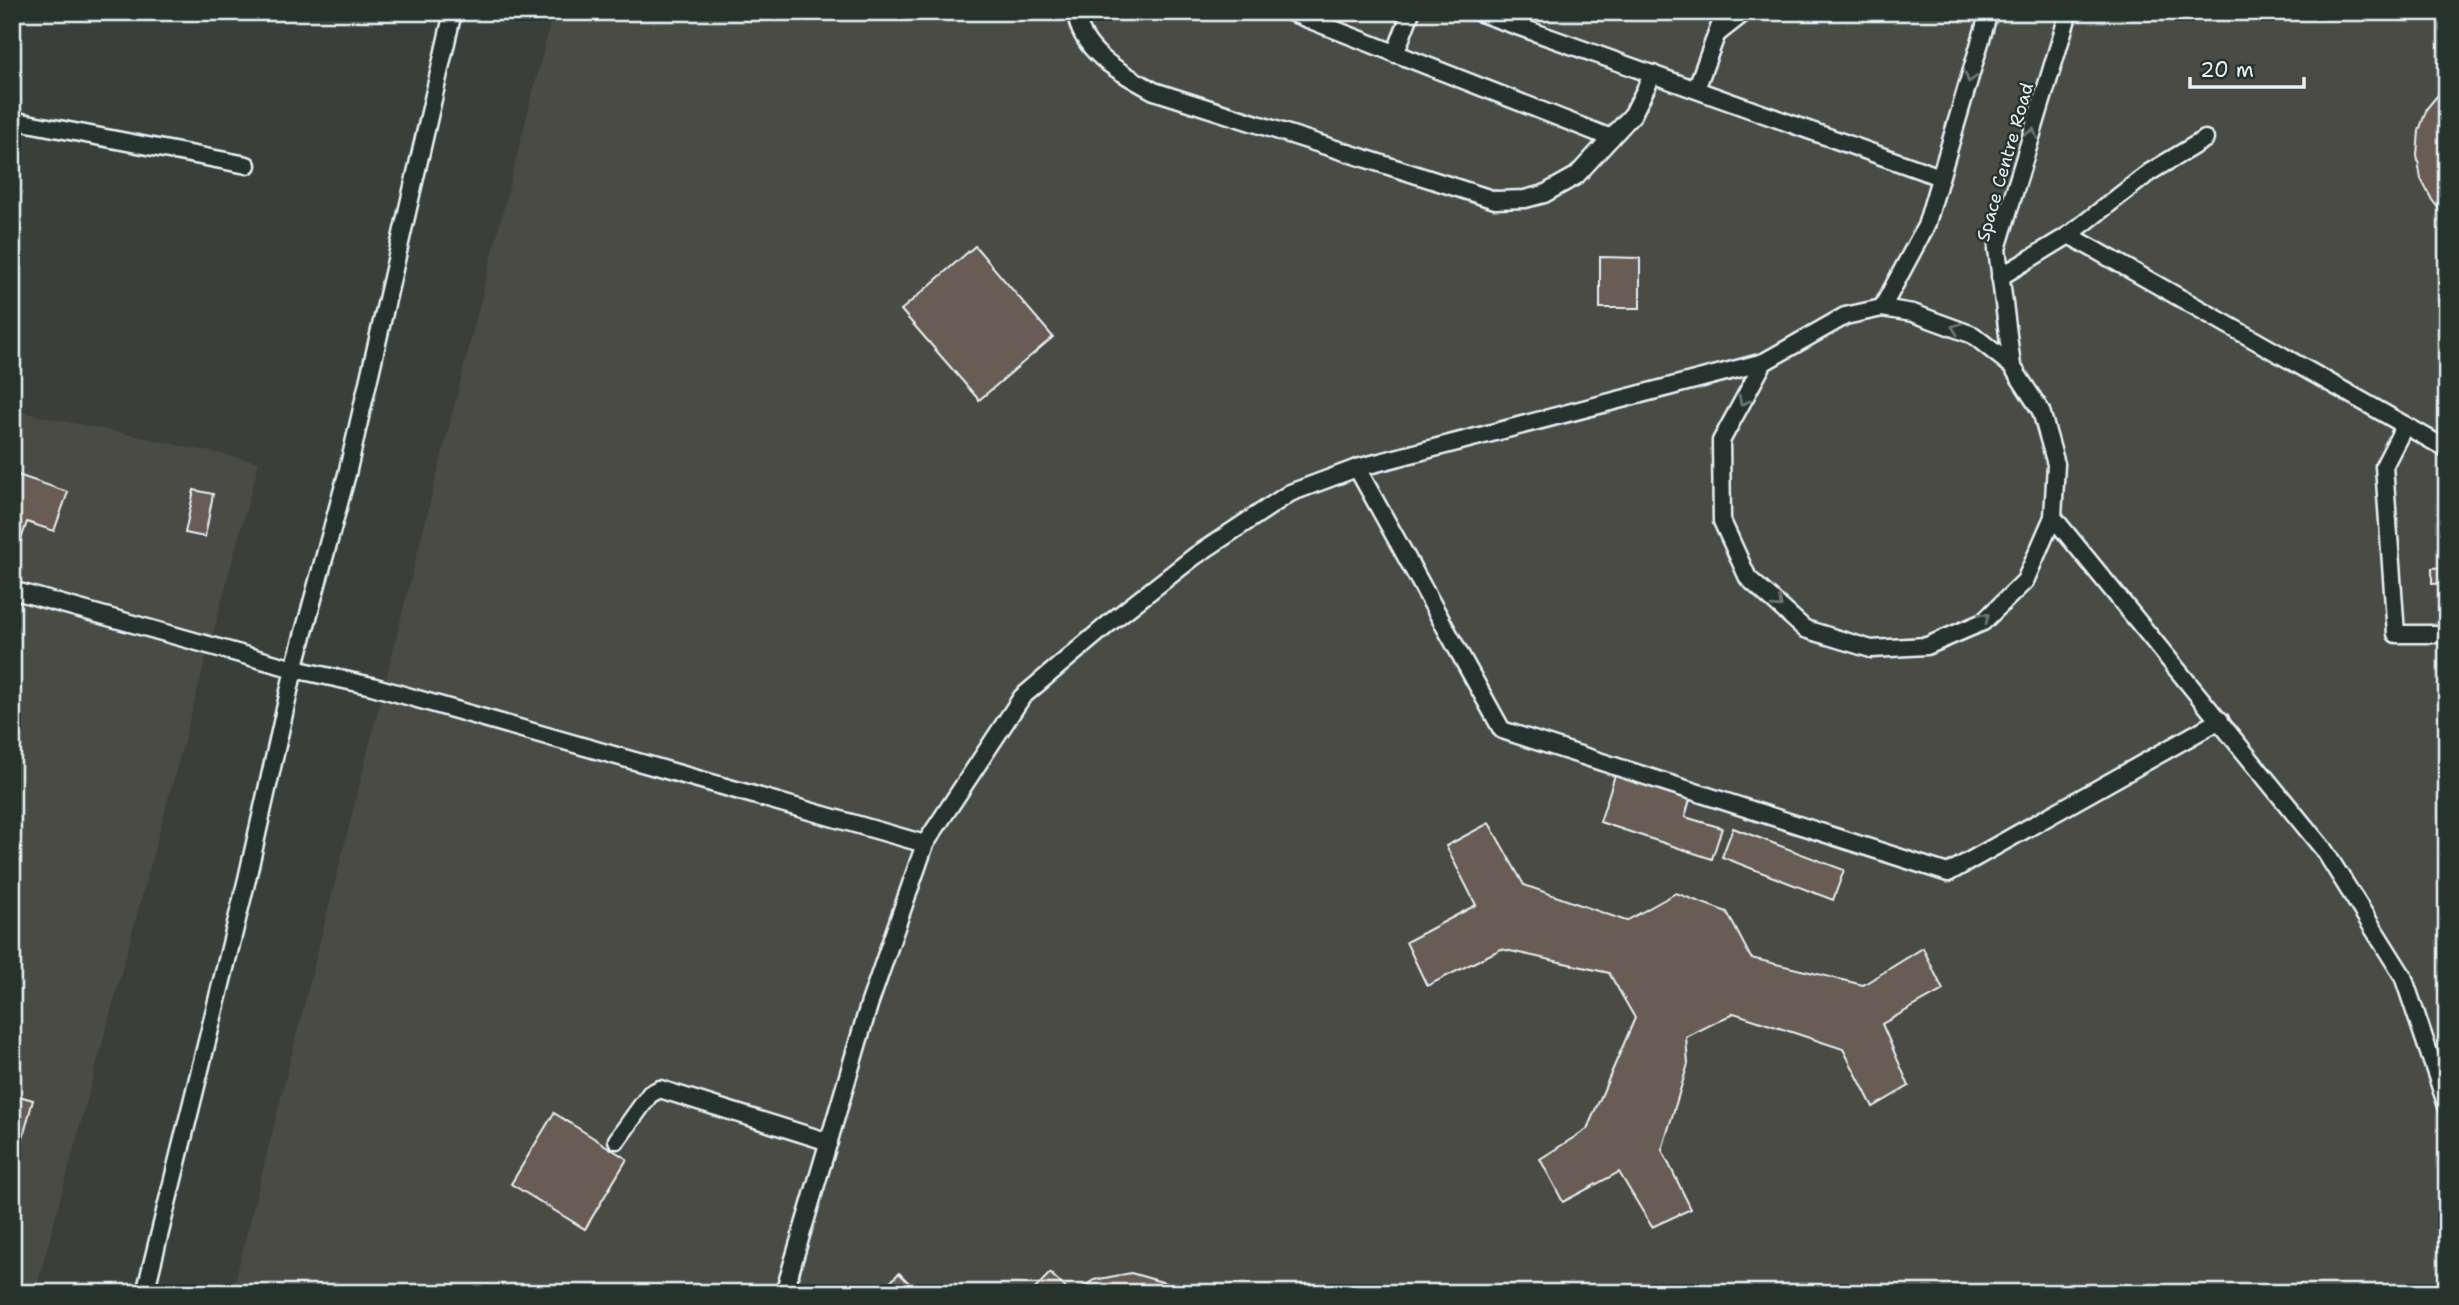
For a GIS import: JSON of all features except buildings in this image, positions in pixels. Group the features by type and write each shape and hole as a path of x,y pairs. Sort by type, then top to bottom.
{"lane":[{"path":"145,1293 247,878 294,669 347,474 453,12"},
{"path":"1076,12 1077,23 1095,51 1113,68 1154,91 1495,200 1525,199 1544,194 1576,176 1633,114 1653,74"},
{"path":"1290,12 1611,138"},
{"path":"1395,54 1411,12"},
{"path":"1478,12 1940,177"},
{"path":"1696,89 1725,12"},
{"path":"1717,34 1745,12"},
{"path":"1882,308 1926,226 1989,12"},
{"name":"Space Centre Road","path":"2012,366 1997,249 2069,12"},
{"path":"12,120 247,165"},
{"path":"2000,277 2069,235 2150,172 2205,139"},
{"path":"2069,235 2447,449"},
{"path":"784,1293 869,1005 925,844 1022,697 1112,621 1206,549 1290,493 1357,468 1764,362 1845,316 1882,308 1913,313 1973,335 2012,366 2041,411 2056,464 2053,517 2025,581 1983,622 1927,646 1871,649 1805,629 1748,578 1722,521 1721,441 1764,362"},
{"path":"2405,425 2384,466 2396,634 2447,634"},
{"path":"1357,468 1502,730 1948,873 2220,720"},
{"path":"2053,517 2325,850 2403,976 2447,1106"},
{"path":"12,590 294,669 372,686 925,844"},
{"path":"617,1140 650,1094 660,1089 829,1142"}],"shaded area":[{"path":"553,12 2447,12 2447,1293 232,1293"},
{"path":"12,410 259,462 35,1293 12,1293"}]}
